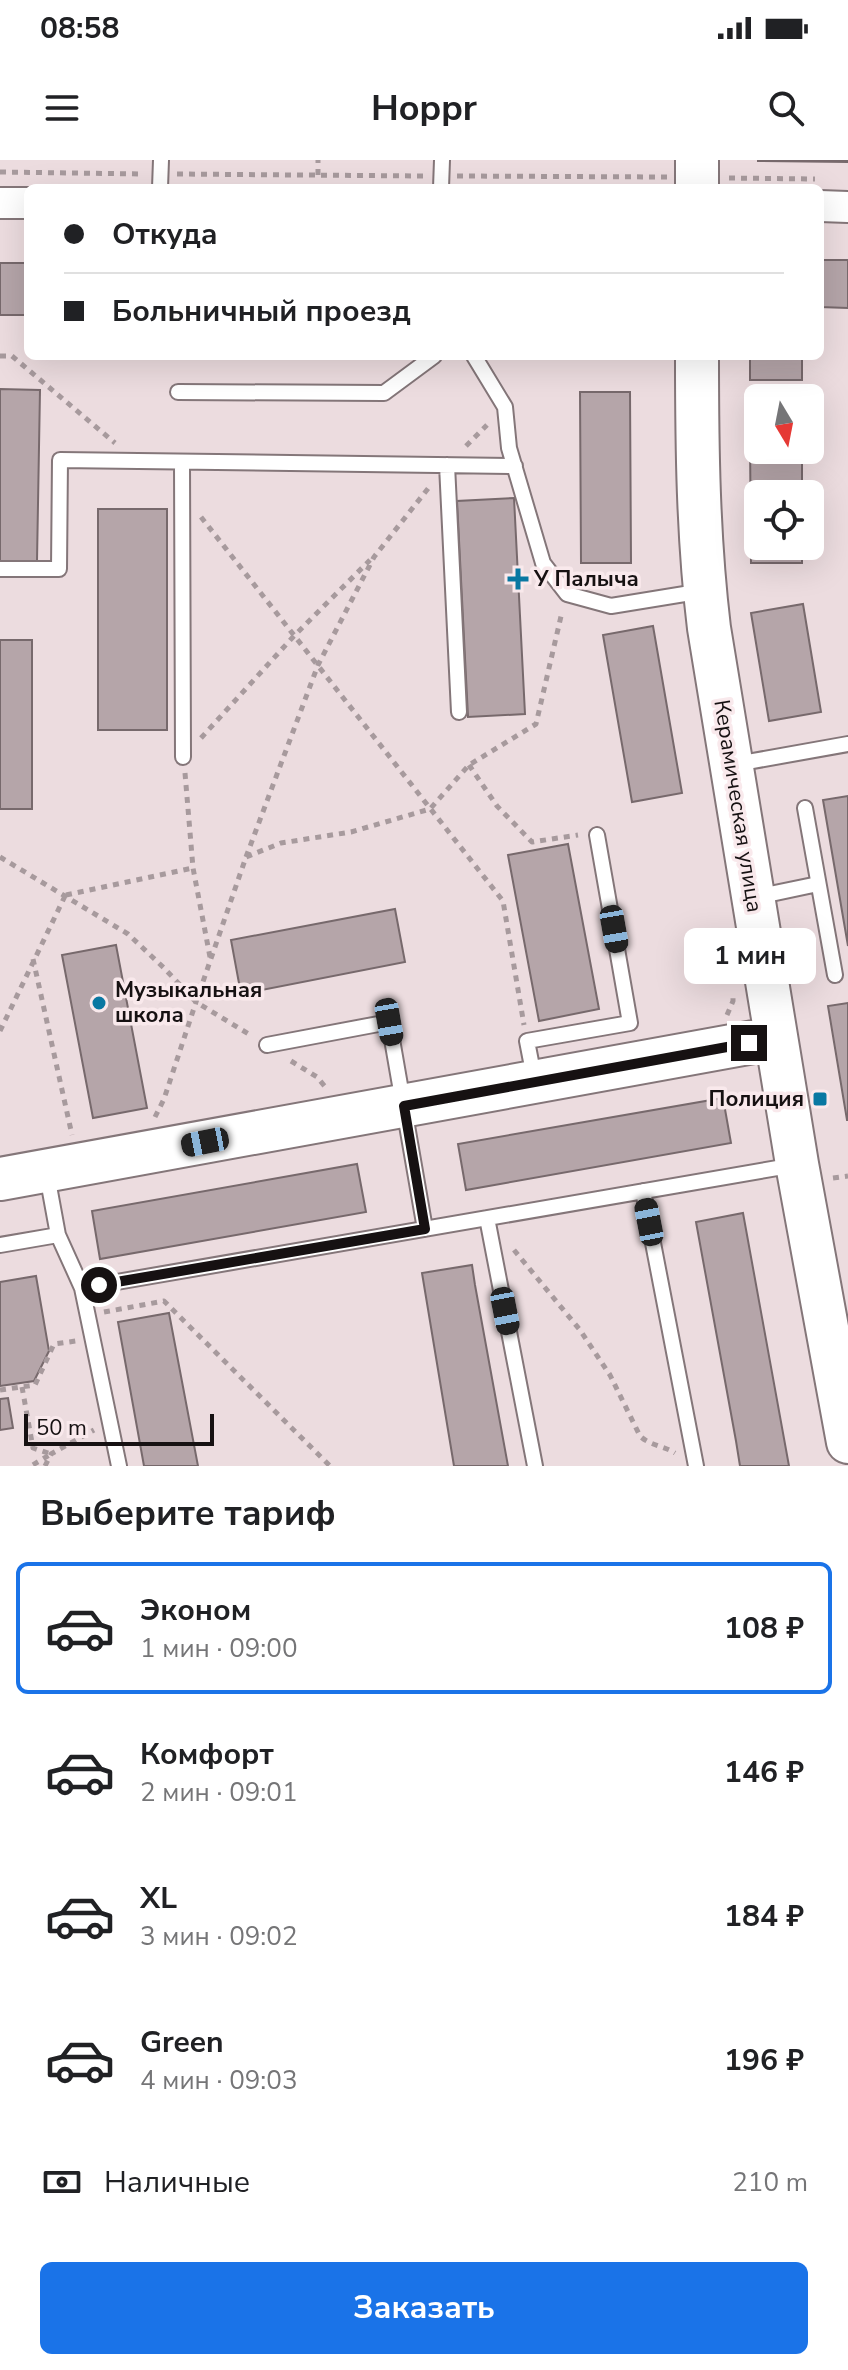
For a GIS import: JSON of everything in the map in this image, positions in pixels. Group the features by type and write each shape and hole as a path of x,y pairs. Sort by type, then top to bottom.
{"main road":[{"path":"697,160 697,184"},
{"name":"Керамическая улица","path":"697,360 697,484 705,591 776,1038 815,1171 848,1442"},
{"path":"0,1179 61,1159 404,1106 776,1038"}],"street":[{"path":"0,203 24,203"},
{"path":"824,206 848,207"}],"lane":[{"path":"160,184 161,160"},
{"path":"441,184 442,160"},
{"path":"178,392 384,393 429,360"},
{"path":"476,360 505,407 509,448 543,563 567,594 611,606 705,591"},
{"path":"0,569 59,569 60,460 515,466"},
{"path":"182,462 183,757"},
{"path":"447,465 459,712"},
{"path":"732,764 848,744"},
{"path":"805,808 835,975"},
{"path":"535,1082 527,1041 630,1023 591,835"},
{"path":"753,897 818,884"},
{"path":"267,1045 389,1022 425,1229"},
{"path":"61,1159 58,1235 82,1288 119,1466"},
{"path":"82,1288 643,1191 815,1171"},
{"path":"643,1191 696,1466"},
{"path":"487,1218 535,1466"},
{"path":"0,1245 58,1235"}],"path":[{"path":"318,160 318,175"},
{"path":"0,356 12,356 137,461"},
{"path":"210,960 193,868 183,757 293,637 374,557 447,465 505,407"},
{"path":"182,494 503,901 527,1041"},
{"path":"151,1123 164,1099 246,857 318,665 374,557"},
{"path":"246,857 281,843 351,832 430,809 469,765 536,724 567,594"},
{"path":"469,765 497,806 532,842 591,835"},
{"path":"0,857 128,934 196,1002 317,1077 327,1089 329,1102"},
{"path":"65,896 193,868"},
{"path":"0,1031 65,896"},
{"path":"33,959 61,1159"},
{"path":"815,1171 848,1176"},
{"path":"487,1218 580,1330 610,1375 640,1436 696,1466"},
{"path":"88,1315 164,1301 330,1466"},
{"path":"0,1390 35,1385 54,1344 92,1338"},
{"path":"22,1387 33,1448 51,1454"},
{"path":"31,1466 109,1421"},
{"path":"45,1466 51,1454"}],"building":[{"path":"758,160 848,162 758,161"},
{"path":"824,260 848,260 848,308 824,307"},
{"path":"0,263 24,263 24,315 0,315"},
{"path":"750,360 802,360 802,380 750,380"},
{"path":"0,389 40,390 37,561 0,561"},
{"path":"580,392 630,392 631,563 581,563"},
{"path":"750,464 802,464 802,480 750,480"},
{"path":"514,498 525,714 468,717 457,501"},
{"path":"98,509 167,509 167,730 98,730"},
{"path":"751,560 802,560 802,563 751,563"},
{"path":"803,604 821,712 769,721 751,613"},
{"path":"653,626 682,793 632,802 603,635"},
{"path":"0,640 32,640 32,809 0,809"},
{"path":"848,796 848,946 823,800"},
{"path":"568,844 599,1009 539,1021 508,855"},
{"path":"395,909 405,962 241,994 231,940"},
{"name":"Музыкальная школа","path":"116,945 147,1108 93,1118 62,955"},
{"path":"848,1003 848,1120 847,1120 828,1006"},
{"path":"723,1098 731,1143 466,1190 458,1144"},
{"path":"357,1164 366,1212 100,1259 92,1211"},
{"path":"743,1213 789,1466 740,1466 696,1222"},
{"path":"472,1265 508,1466 454,1466 422,1273"},
{"path":"36,1276 49,1351 34,1381 0,1386 0,1282"},
{"path":"169,1313 198,1466 144,1466 118,1322"},
{"path":"8,1398 13,1428 0,1430 0,1399"}],"place":[{"name":"У Палыча","path":"518,579"},
{"name":"Музыкальная школа","path":"99,1003"},
{"name":"Полиция","path":"820,1099"}],"route":[{"path":"99,1285 425,1229 404,1106 749,1043"}]}
